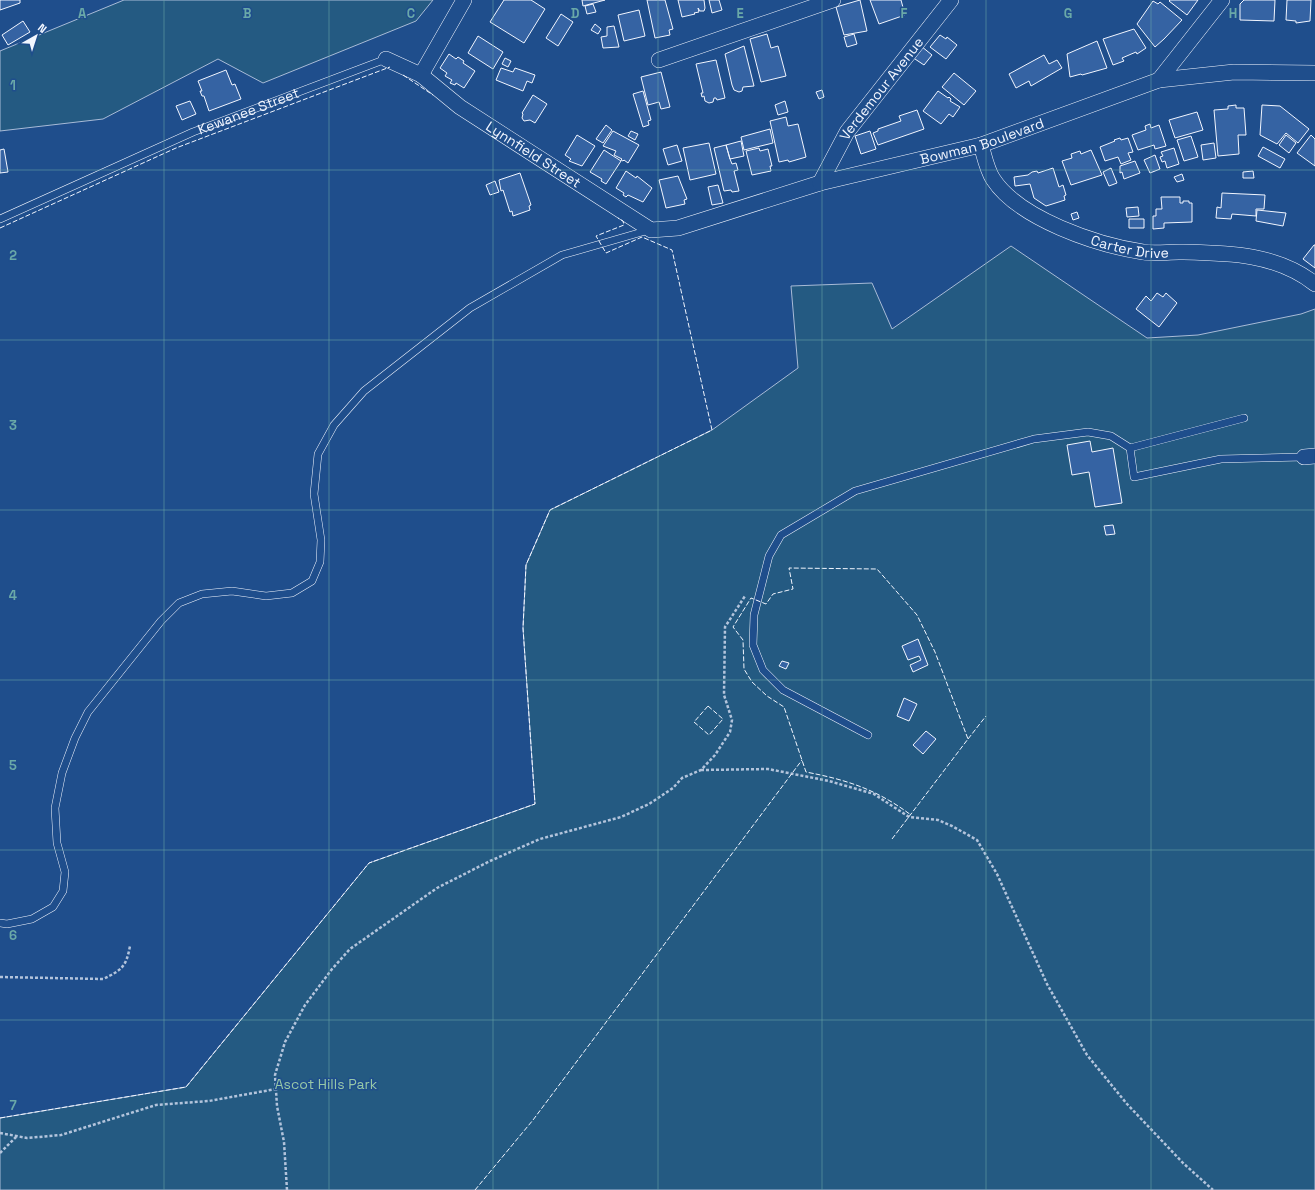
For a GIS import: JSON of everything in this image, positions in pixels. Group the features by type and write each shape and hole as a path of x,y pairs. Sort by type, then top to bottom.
{"street":[{"path":"420,75 464,0"},
{"path":"659,60 833,0"},
{"name":"Verdemour Avenue","path":"820,183 848,132 951,0"},
{"path":"1159,80 1222,0"},
{"name":"Kewanee Street","path":"386,59 420,75"},
{"name":"Bowman Boulevard","path":"651,230 678,228 820,183 981,145 1159,80 1234,72 1315,73"},
{"name":"Lynnfield Street","path":"420,75 460,108 651,230"},
{"name":"Carter Drive","path":"981,145 992,178 1005,194 1030,213 1064,230 1101,242 1143,252 1239,254 1271,261 1294,269 1315,284"}],"lane":[{"name":"Kewanee Street","path":"0,219 193,132 386,59"},
{"path":"0,923 7,924 32,919 53,907 63,891 64,872 57,843 55,808 62,774 75,738 88,712 161,621 179,603 202,594 232,591 266,596 292,593 312,581 320,562 321,540 314,494 318,454 334,425 364,391 470,308 562,255 651,230"},
{"path":"868,735 783,690 763,670 753,645 754,616 769,556 781,535 812,515 855,491 1034,439 1088,432 1111,436 1130,448 1244,418"},
{"path":"1130,448 1134,477 1221,459 1310,457"}],"path":[{"path":"701,770 715,755 730,732 732,720 724,695 725,627 749,591 764,573"},
{"path":"287,1190 284,1142 276,1089 276,1075 285,1042 305,1005 332,969 356,945 437,888 490,861 540,840 621,817 649,804 673,788 682,778 701,770 768,769 841,784 874,794 909,817 938,820 952,826 976,840 997,874 1047,984 1088,1055 1127,1104 1183,1163 1213,1190"},
{"path":"0,977 103,979 118,972 127,962 130,946"},
{"path":"0,1133 27,1138 62,1135 156,1105 209,1101 276,1089"},
{"path":"0,1153 16,1137"}],"green space":[{"path":"124,0 433,0 416,21 263,83 218,59 103,119 0,131 0,51"},
{"name":"Ascot Hills Park","path":"1011,246 1147,338 1198,335 1301,314 1315,309 1315,1190 0,1190 0,1118 186,1087 369,863 535,804 523,628 526,565 550,510 712,430 798,368 791,286 872,283 892,329"}],"building":[{"path":"0,0 20,0 20,3 0,10"},
{"path":"504,0 531,0 545,9 524,43 490,22"},
{"path":"582,0 605,0 583,6"},
{"path":"647,0 665,0 673,29 669,30 670,35 655,38"},
{"path":"678,0 704,0 704,11 700,11 698,8 699,12 682,17"},
{"path":"709,0 719,0 722,10 712,13"},
{"path":"860,0 867,31 844,35 836,7"},
{"path":"870,0 901,0 905,15 879,24"},
{"path":"1198,0 1187,15 1169,1"},
{"path":"1244,0 1275,0 1274,21 1240,20 1240,4"},
{"path":"1287,0 1311,0 1310,21 1296,23 1296,21 1286,20"},
{"path":"1153,1 1158,4 1160,2 1182,20 1155,47 1137,24"},
{"path":"593,4 596,12 587,14 585,6"},
{"path":"639,10 645,36 624,41 618,15"},
{"path":"561,14 573,22 558,46 546,38"},
{"path":"23,21 30,32 8,45 2,35"},
{"path":"595,24 601,29 598,34 591,30"},
{"path":"614,26 619,47 603,48 601,37 607,36 607,27"},
{"path":"1134,29 1146,48 1137,54 1136,52 1122,58 1124,61 1113,65 1103,39"},
{"path":"767,34 771,48 778,46 786,76 761,82 750,39"},
{"path":"854,34 857,44 847,47 844,37"},
{"path":"940,35 946,39 947,37 957,45 946,59 930,47"},
{"path":"478,36 503,52 493,69 468,53"},
{"path":"1097,41 1107,68 1070,77 1067,54"},
{"path":"744,46 754,86 743,87 742,91 739,92 734,90 732,85 725,54"},
{"path":"921,46 932,55 924,65 912,57"},
{"path":"449,54 456,59 458,57 464,61 463,63 475,71 464,88 456,83 455,85 450,83 452,80 445,76 447,73 440,68"},
{"path":"1044,55 1049,64 1057,60 1062,68 1031,86 1029,81 1016,88 1009,74"},
{"path":"505,58 511,61 508,67 502,64"},
{"path":"716,60 725,98 717,100 714,98 713,102 709,103 705,101 704,96 702,97 701,93 703,93 696,64"},
{"path":"501,68 513,72 515,68 535,75 532,83 527,81 523,91 496,80"},
{"path":"226,70 232,85 235,84 241,99 209,111 204,96 202,96 200,91 202,91 198,81"},
{"path":"661,72 670,107 661,109 659,102 648,105 641,77"},
{"path":"954,73 976,91 964,105 942,87"},
{"path":"822,90 824,97 819,99 816,92"},
{"path":"643,91 651,120 648,121 649,125 643,127 633,94"},
{"path":"938,91 948,98 949,97 951,99 950,101 960,107 953,117 949,114 941,124 923,111"},
{"path":"533,95 547,104 535,123 530,120 524,121 522,118 522,113"},
{"path":"190,101 196,114 182,120 176,106"},
{"path":"785,101 788,112 778,115 775,105"},
{"path":"1236,105 1236,108 1244,108 1246,135 1238,135 1239,154 1218,156 1214,110 1228,109 1228,106"},
{"path":"1262,105 1280,106 1309,129 1298,143 1286,133 1277,144 1260,135"},
{"path":"917,110 924,129 878,145 873,133 878,131 878,129 901,121 899,116"},
{"path":"1197,112 1203,130 1175,138 1169,120"},
{"path":"786,117 788,126 798,124 806,157 789,162 788,160 779,162 770,121"},
{"path":"1150,124 1151,128 1159,125 1166,146 1155,149 1154,145 1138,150 1132,135 1146,130 1145,126"},
{"path":"606,125 612,130 603,143 596,139"},
{"path":"770,129 773,143 744,150 741,137"},
{"path":"613,131 639,145 628,163 614,155 616,151 603,146"},
{"path":"631,131 638,134 635,140 628,136"},
{"path":"870,131 876,149 861,154 855,136"},
{"path":"577,135 595,146 582,166 569,161 571,159 565,155"},
{"path":"1286,135 1296,143 1289,153 1279,145"},
{"path":"1311,135 1315,139 1315,166 1297,153"},
{"path":"1191,136 1198,157 1184,161 1177,140"},
{"path":"1120,138 1121,140 1128,138 1133,152 1128,153 1131,160 1121,164 1118,157 1105,161 1100,147"},
{"path":"741,141 744,156 730,159 726,145"},
{"path":"709,143 716,174 690,180 683,148"},
{"path":"1214,143 1216,158 1203,160 1201,145"},
{"path":"677,145 682,161 668,165 663,149"},
{"path":"726,145 732,164 736,163 738,170 734,171 739,191 724,191 714,148"},
{"path":"1263,147 1285,159 1280,168 1258,156"},
{"path":"759,148 760,151 768,149 772,166 770,166 771,171 752,175 746,151"},
{"path":"1174,148 1179,164 1167,168 1165,161 1162,162 1160,157 1163,156 1161,152"},
{"path":"4,149 8,172 0,173 0,150"},
{"path":"604,150 621,161 606,184 601,181 602,179 590,172"},
{"path":"1091,150 1102,175 1071,185 1062,161 1072,158 1071,154 1080,151 1081,154"},
{"path":"1155,155 1160,169 1150,173 1144,160"},
{"path":"1135,161 1140,173 1124,179 1122,172 1120,173 1120,166"},
{"path":"1053,168 1059,187 1063,185 1066,195 1064,196 1065,200 1046,206 1034,198 1030,184 1015,186 1014,177 1028,175 1037,171 1038,173"},
{"path":"1111,168 1117,183 1109,186 1103,172"},
{"path":"626,171 636,178 637,176 652,188 643,202 628,195 626,197 623,195 624,193 616,188"},
{"path":"1253,171 1254,178 1243,178 1243,172"},
{"path":"520,173 531,205 529,206 530,210 513,216 512,211 510,212 503,190 501,191 499,180"},
{"path":"1182,174 1184,180 1177,182 1174,177"},
{"path":"678,176 687,199 684,200 685,204 666,208 659,180"},
{"path":"495,181 499,192 490,195 486,185"},
{"path":"718,185 723,203 712,205 708,187"},
{"path":"1222,193 1265,195 1264,209 1256,209 1256,216 1232,214 1231,219 1216,218 1217,207 1221,208"},
{"path":"1161,197 1180,197 1180,203 1183,203 1183,201 1189,201 1189,203 1192,203 1192,222 1164,223 1164,228 1153,229 1153,216 1156,216 1156,209 1162,209"},
{"path":"1138,207 1139,216 1127,217 1126,208"},
{"path":"1257,210 1286,213 1283,226 1256,221"},
{"path":"1077,212 1079,218 1073,220 1071,214"},
{"path":"1129,219 1144,219 1144,228 1129,228"},
{"path":"1315,245 1315,268 1303,259"},
{"path":"1157,293 1163,297 1166,293 1177,303 1159,327 1136,309 1146,296 1151,301"},
{"path":"1090,441 1092,452 1113,448 1122,503 1095,507 1089,472 1072,475 1067,445"},
{"path":"1113,525 1115,534 1106,535 1104,526"},
{"path":"918,639 928,665 913,672 910,665 921,660 919,656 908,660 902,646"},
{"path":"782,661 789,663 786,669 779,666"},
{"path":"904,698 917,704 909,721 897,716"},
{"path":"926,731 936,739 923,754 913,745"}],"fence":[{"path":"0,228 176,148 390,67"},
{"path":"403,75 433,95"},
{"path":"0,1118 186,1087 369,863 535,804 523,628 526,565 550,510 712,430 672,250 642,237 606,253 596,236 624,225 623,221 618,218"},
{"path":"892,839 968,739 935,652 917,615 877,569 789,568 793,589 773,594 766,604 751,598 733,627 743,640 744,669 752,682 767,696 784,707 806,772 835,778 861,787 886,798 898,806 911,815"},
{"path":"708,706 723,719 709,735 694,722 708,706"},
{"path":"968,739 986,716"},
{"path":"475,1190 533,1120 802,760"}]}
